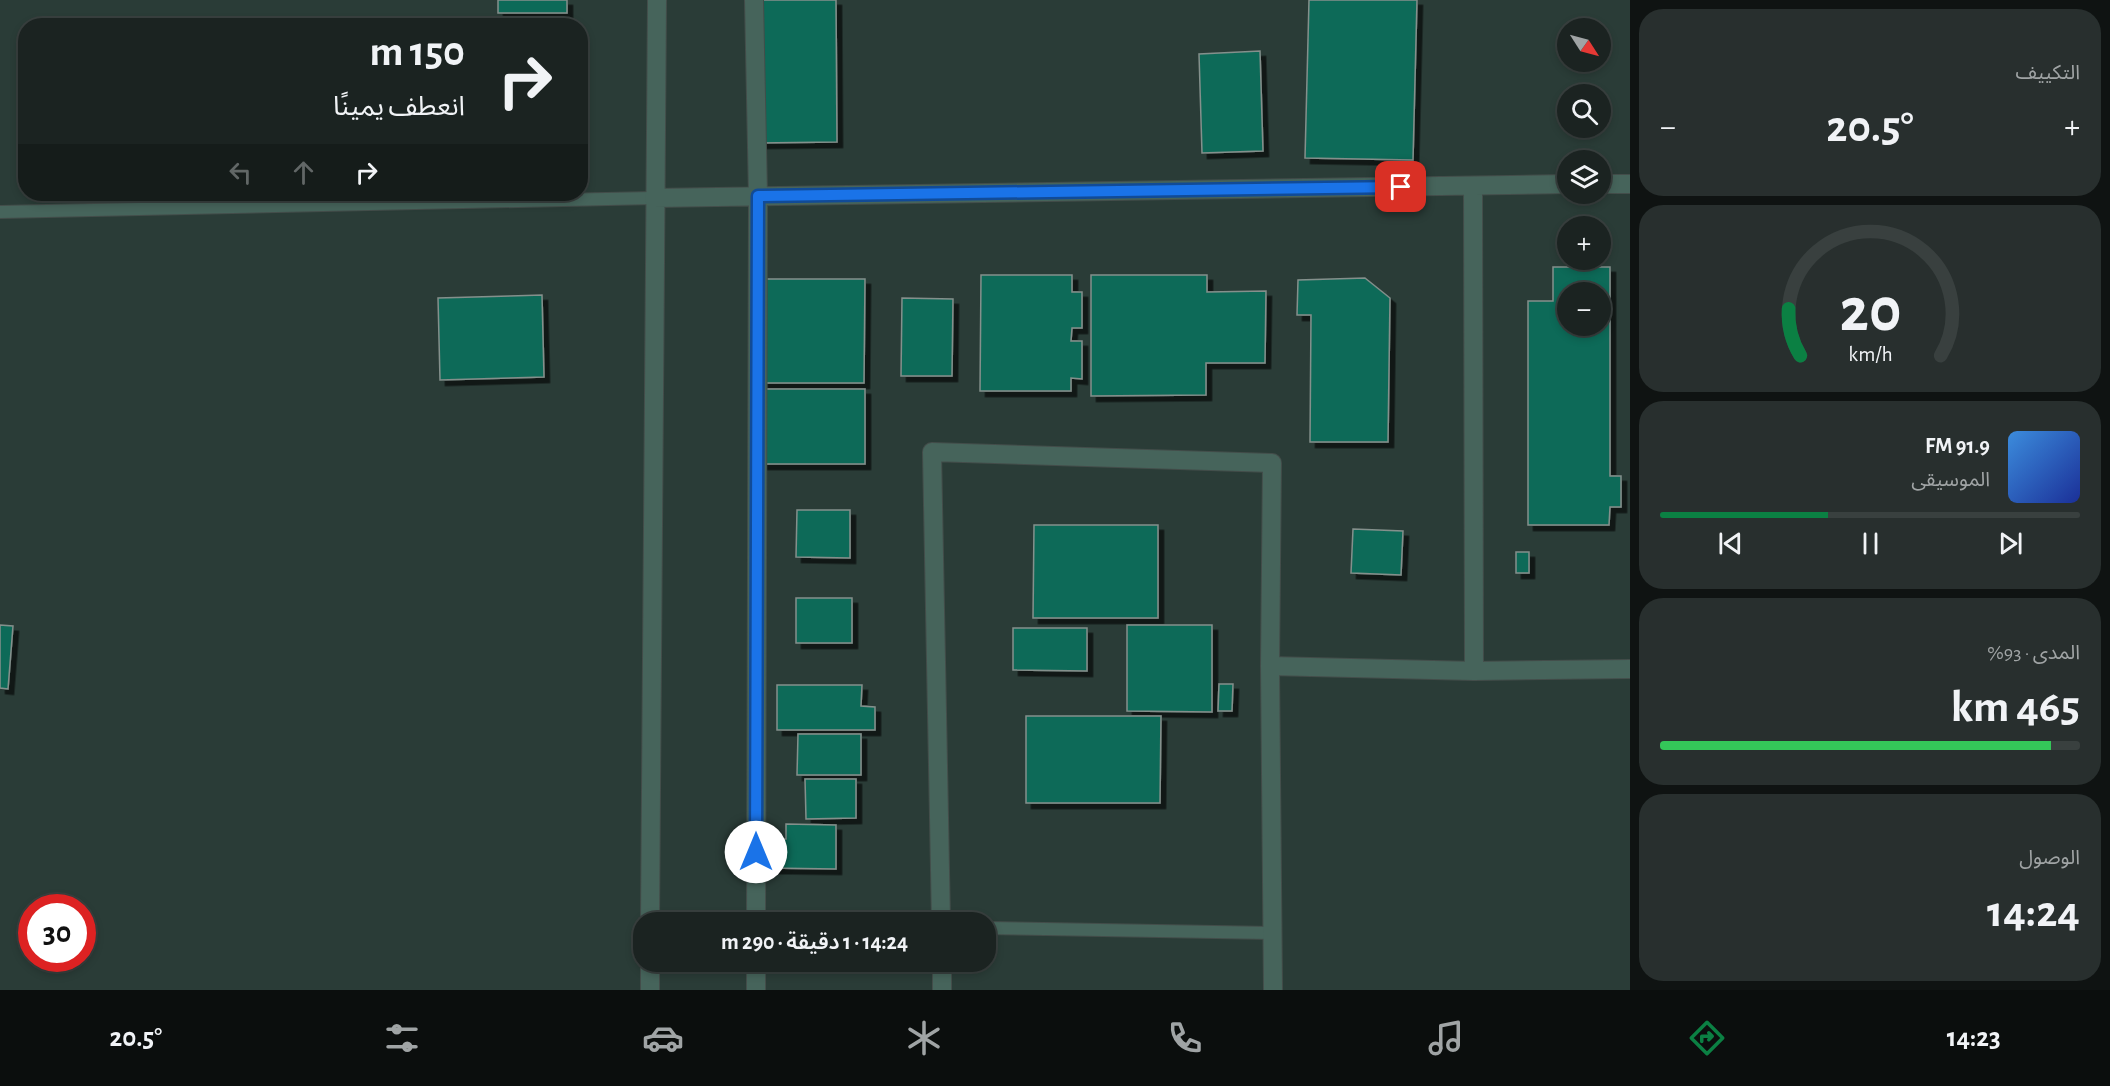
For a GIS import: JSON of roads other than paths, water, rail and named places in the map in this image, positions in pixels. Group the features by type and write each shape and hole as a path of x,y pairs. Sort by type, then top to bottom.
{"street":[{"path":"650,912 657,0"},
{"path":"754,0 758,196 756,912"},
{"path":"654,198 1557,184"},
{"path":"1611,184 1630,184"},
{"path":"1473,186 1474,671"},
{"path":"941,912 932,452 1272,463 1270,666 1273,990"},
{"path":"1270,666 1474,671 1630,669"},
{"path":"650,972 650,990"},
{"path":"756,972 756,990"},
{"path":"942,972 942,990"}],"lane":[{"path":"588,199 654,198"},
{"path":"0,212 514,201"},
{"path":"996,928 1272,933"}]}
